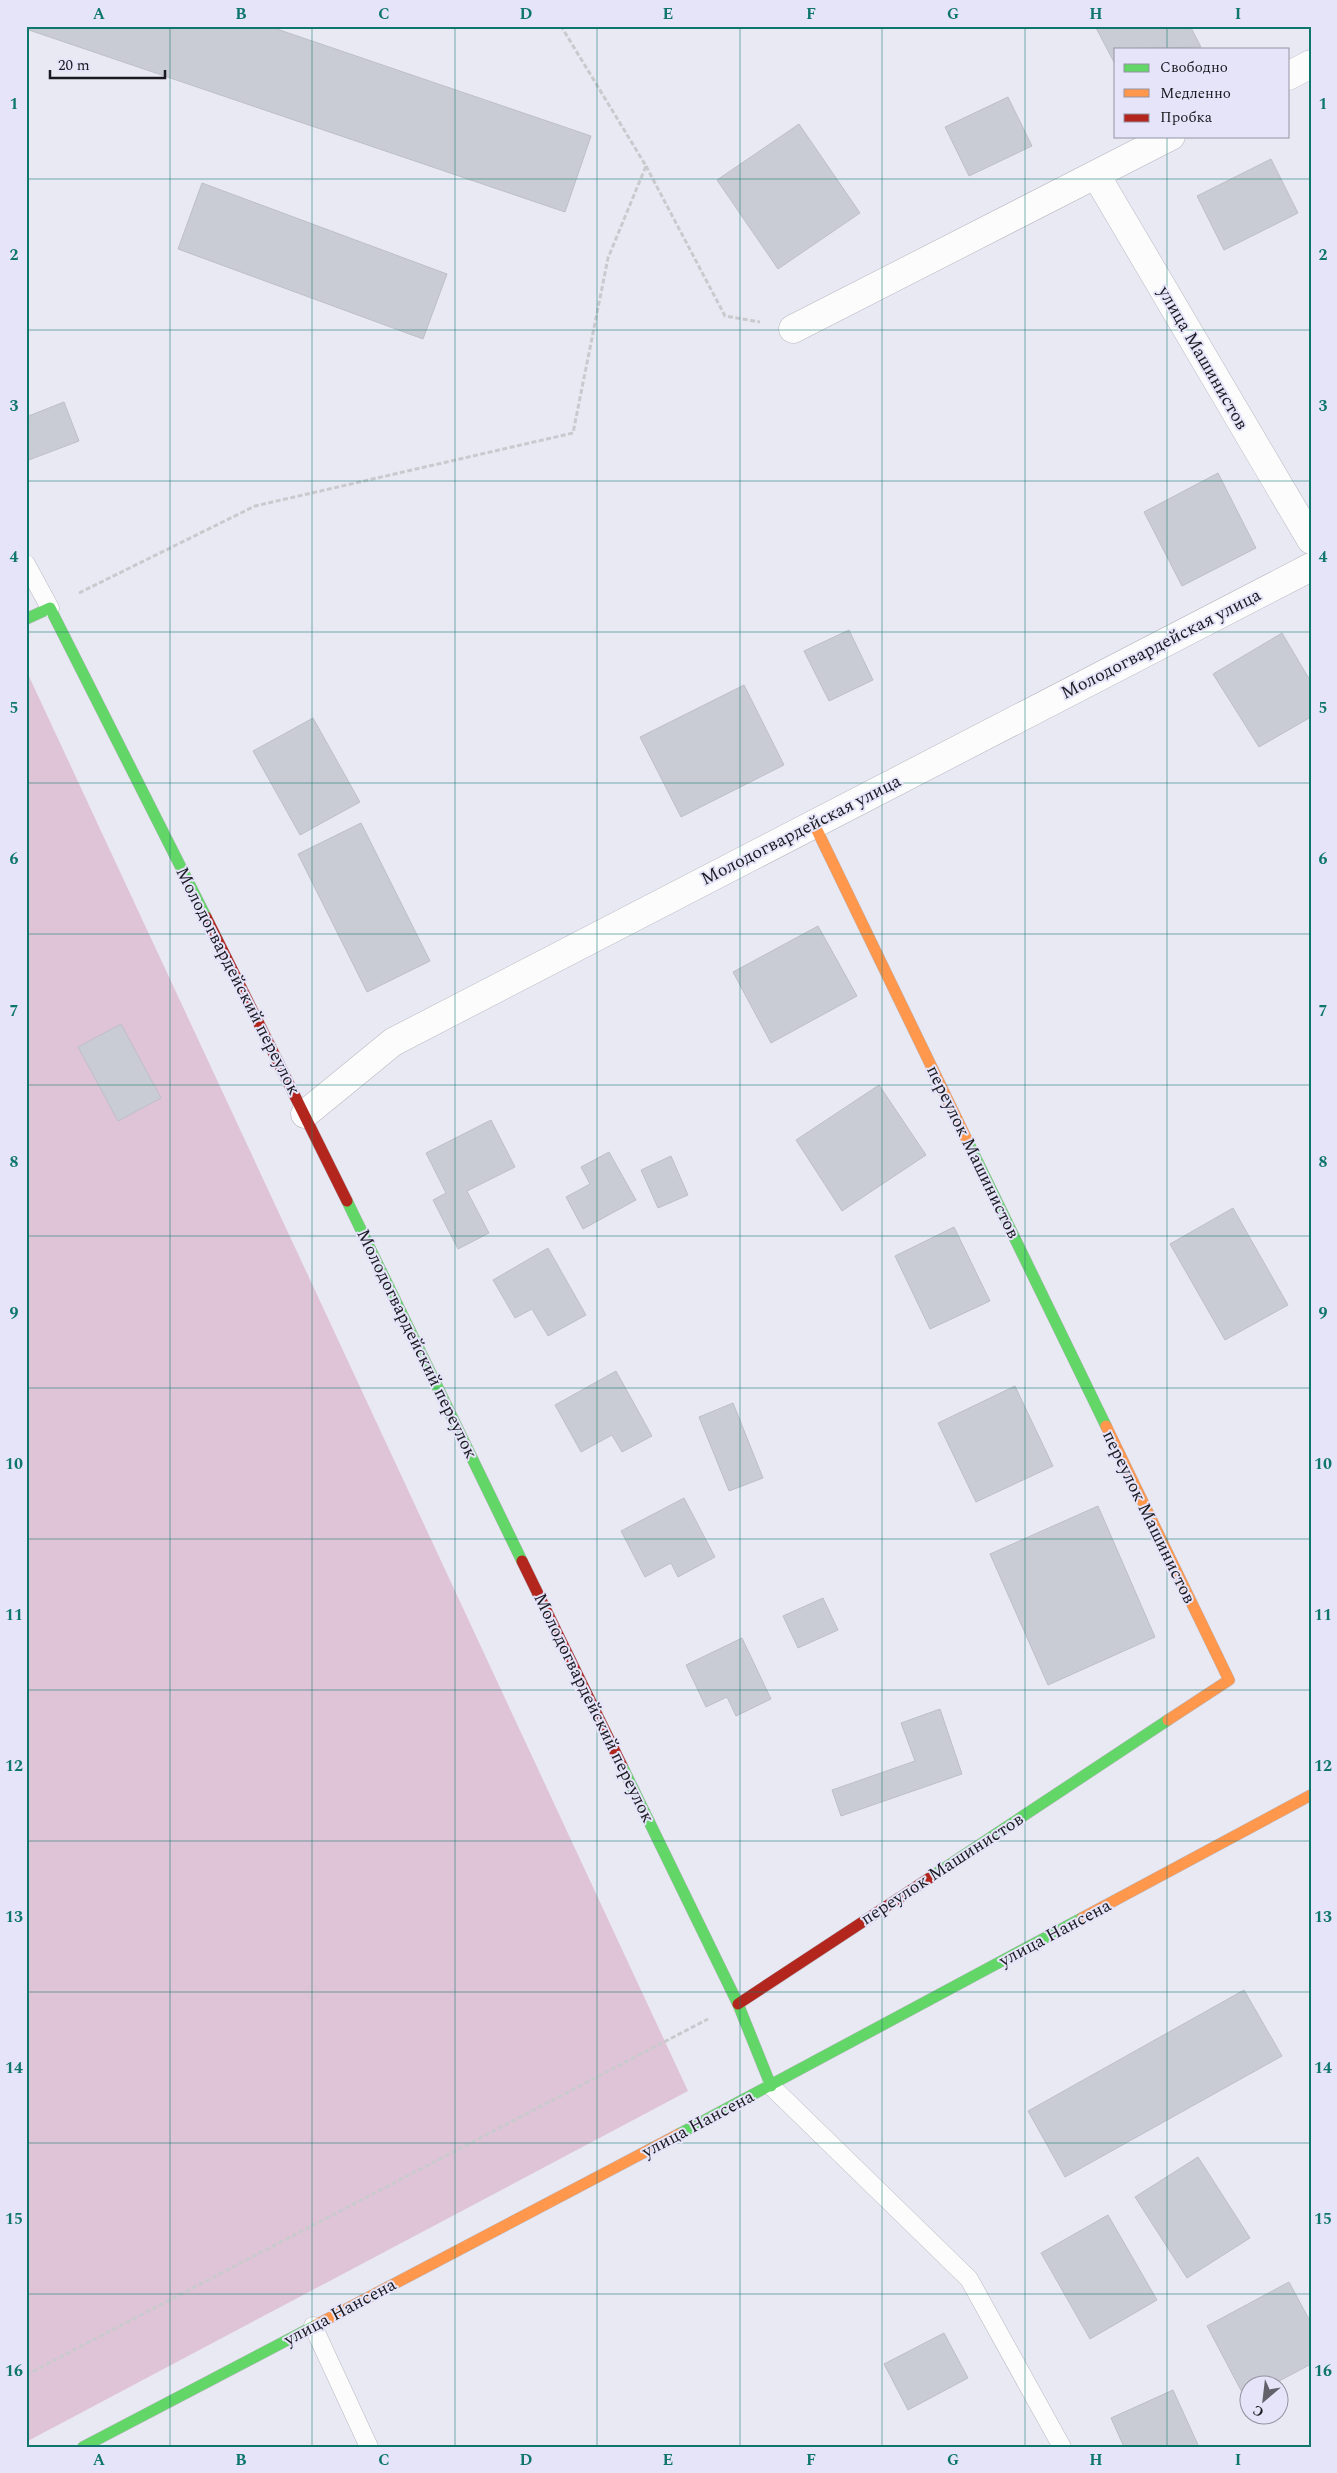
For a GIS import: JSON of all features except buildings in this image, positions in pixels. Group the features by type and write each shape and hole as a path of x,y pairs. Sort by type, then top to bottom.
{"street":[{"path":"1290,75 1311,64"},
{"path":"793,329 1167,138"},
{"name":"улица Машинистов","path":"1096,175 1311,540"},
{"name":"Молодогвардейская улица","path":"305,1114 393,1042 1311,567"},
{"path":"26,619 50,608"},
{"name":"Молодогвардейский переулок","path":"50,608 305,1114 738,2004 771,2086"},
{"name":"переулок Машинистов","path":"738,2004 1229,1680 814,824"},
{"name":"улица Нансена","path":"83,2447 1308,1802"}],"lane":[{"path":"26,564 50,608"},
{"path":"771,2086 968,2279 1062,2447"},
{"path":"313,2326 369,2447"}],"path":[{"path":"561,26 646,166 726,316 793,329"},
{"path":"50,608 255,506 573,433 608,258 646,166"},
{"path":"26,2375 738,2004"}],"shaded area":[{"path":"26,670 688,2091 26,2442"}],"traffic: fast":[{"path":"26,619 50,608 206,917"},
{"path":"968,1142 1106,1426"},
{"path":"347,1201 522,1561"},
{"path":"931,1877 1168,1720"},
{"path":"622,1766 738,2004 771,2086"},
{"path":"679,2134 1082,1918"},
{"path":"83,2447 316,2325"}],"traffic: slow":[{"path":"814,824 968,1142"},
{"path":"1106,1426 1229,1680 1168,1720"},
{"path":"1082,1918 1311,1795"},
{"path":"316,2325 679,2134"}],"traffic: jam":[{"path":"206,917 347,1201"},
{"path":"522,1561 622,1766"},
{"path":"738,2004 931,1877"}]}
